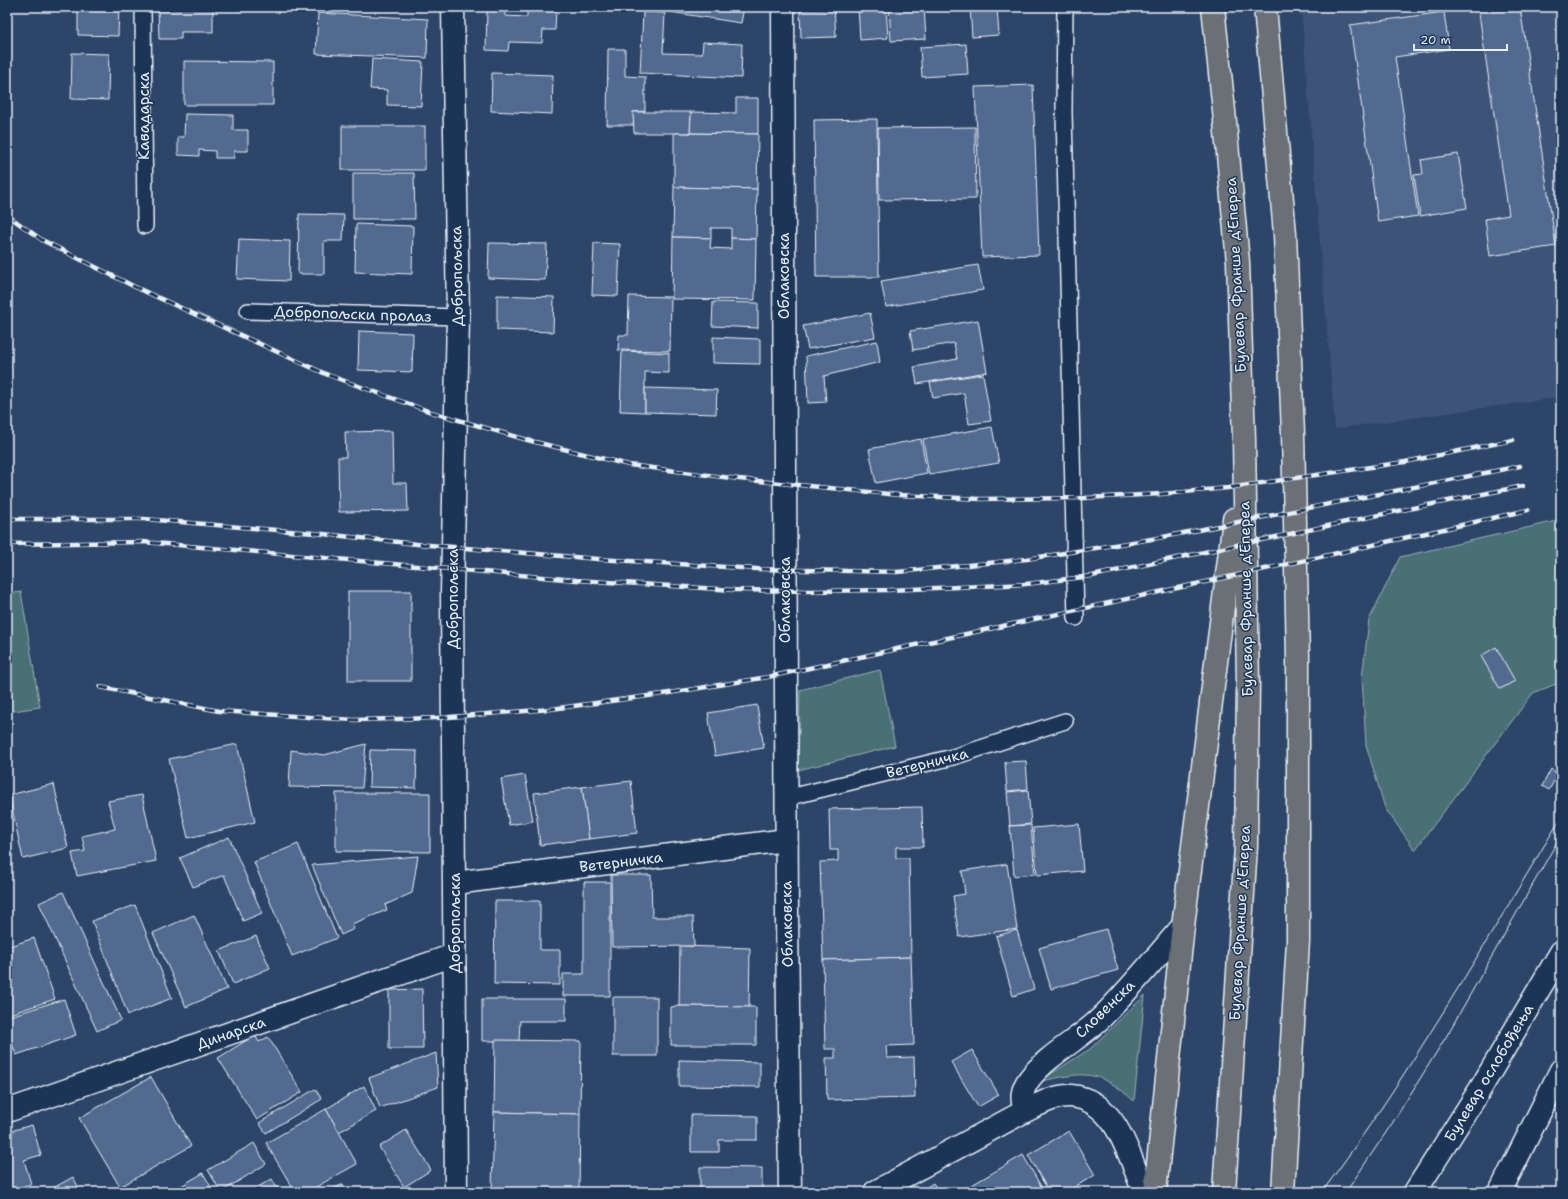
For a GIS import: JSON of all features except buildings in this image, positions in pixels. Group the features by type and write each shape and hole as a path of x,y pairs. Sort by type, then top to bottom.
{"highway":[{"name":"Булевар Франше д'Епереа","path":"1213,7 1238,262 1244,439 1248,684 1246,846 1224,1192"},
{"path":"1265,7 1285,234 1293,434 1298,658 1298,941 1282,1192"},
{"path":"1155,1192 1183,926 1244,439"}],"street":[{"name":"Добропољска","path":"453,7 458,317 452,593 455,883 455,1191"},
{"name":"Облаковска","path":"783,7 786,840 790,1192"},
{"name":"Ветерничка","path":"455,883 786,840"},
{"name":"Словенска","path":"1025,1112 1021,1098 1025,1086 1030,1078 1048,1059 1102,1018 1183,926"},
{"name":"Булевар ослобођења","path":"1415,1192 1479,1091 1561,952"},
{"name":"Динарска","path":"7,1111 454,955"},
{"path":"1500,1192 1561,1070"},
{"path":"875,1192 1048,1100 1070,1096 1090,1100 1105,1112 1117,1126 1144,1192"}],"lane":[{"name":"Кавадарска","path":"143,7 145,226"},
{"path":"1065,7 1064,112 1076,618"},
{"name":"Добропољски пролаз","path":"248,311 458,317"},
{"name":"Ветерничка","path":"786,798 953,757 1065,721"}],"shaded area":[{"path":"1301,7 1561,7 1561,397 1335,429"}],"green space":[{"path":"1561,520 1561,682 1533,693 1415,850 1385,808 1366,745 1362,678 1369,620 1400,557"},
{"path":"21,592 40,707 7,712 7,594"},
{"path":"880,670 895,746 798,770 800,690"},
{"path":"1145,995 1134,1101 1110,1083 1089,1075 1067,1076 1038,1082 1090,1049"}],"tram line":[{"path":"1322,1192 1355,1147 1416,1055 1561,818"},
{"path":"1346,1192 1393,1122 1446,1037 1561,835"}],"railway":[{"path":"7,215 42,240 135,287 328,375 431,412 531,441 629,465 739,479 899,495 980,499 1085,498 1162,494 1228,488 1405,462 1513,440"},
{"path":"7,519 144,519 598,559 757,569 897,572 1027,559 1158,538 1520,466"},
{"path":"7,544 143,542 576,580 734,590 889,590 1026,584 1092,576 1523,486"},
{"path":"100,687 219,711 354,720 437,718 551,709 663,694 768,677 1311,559 1528,510"}]}
